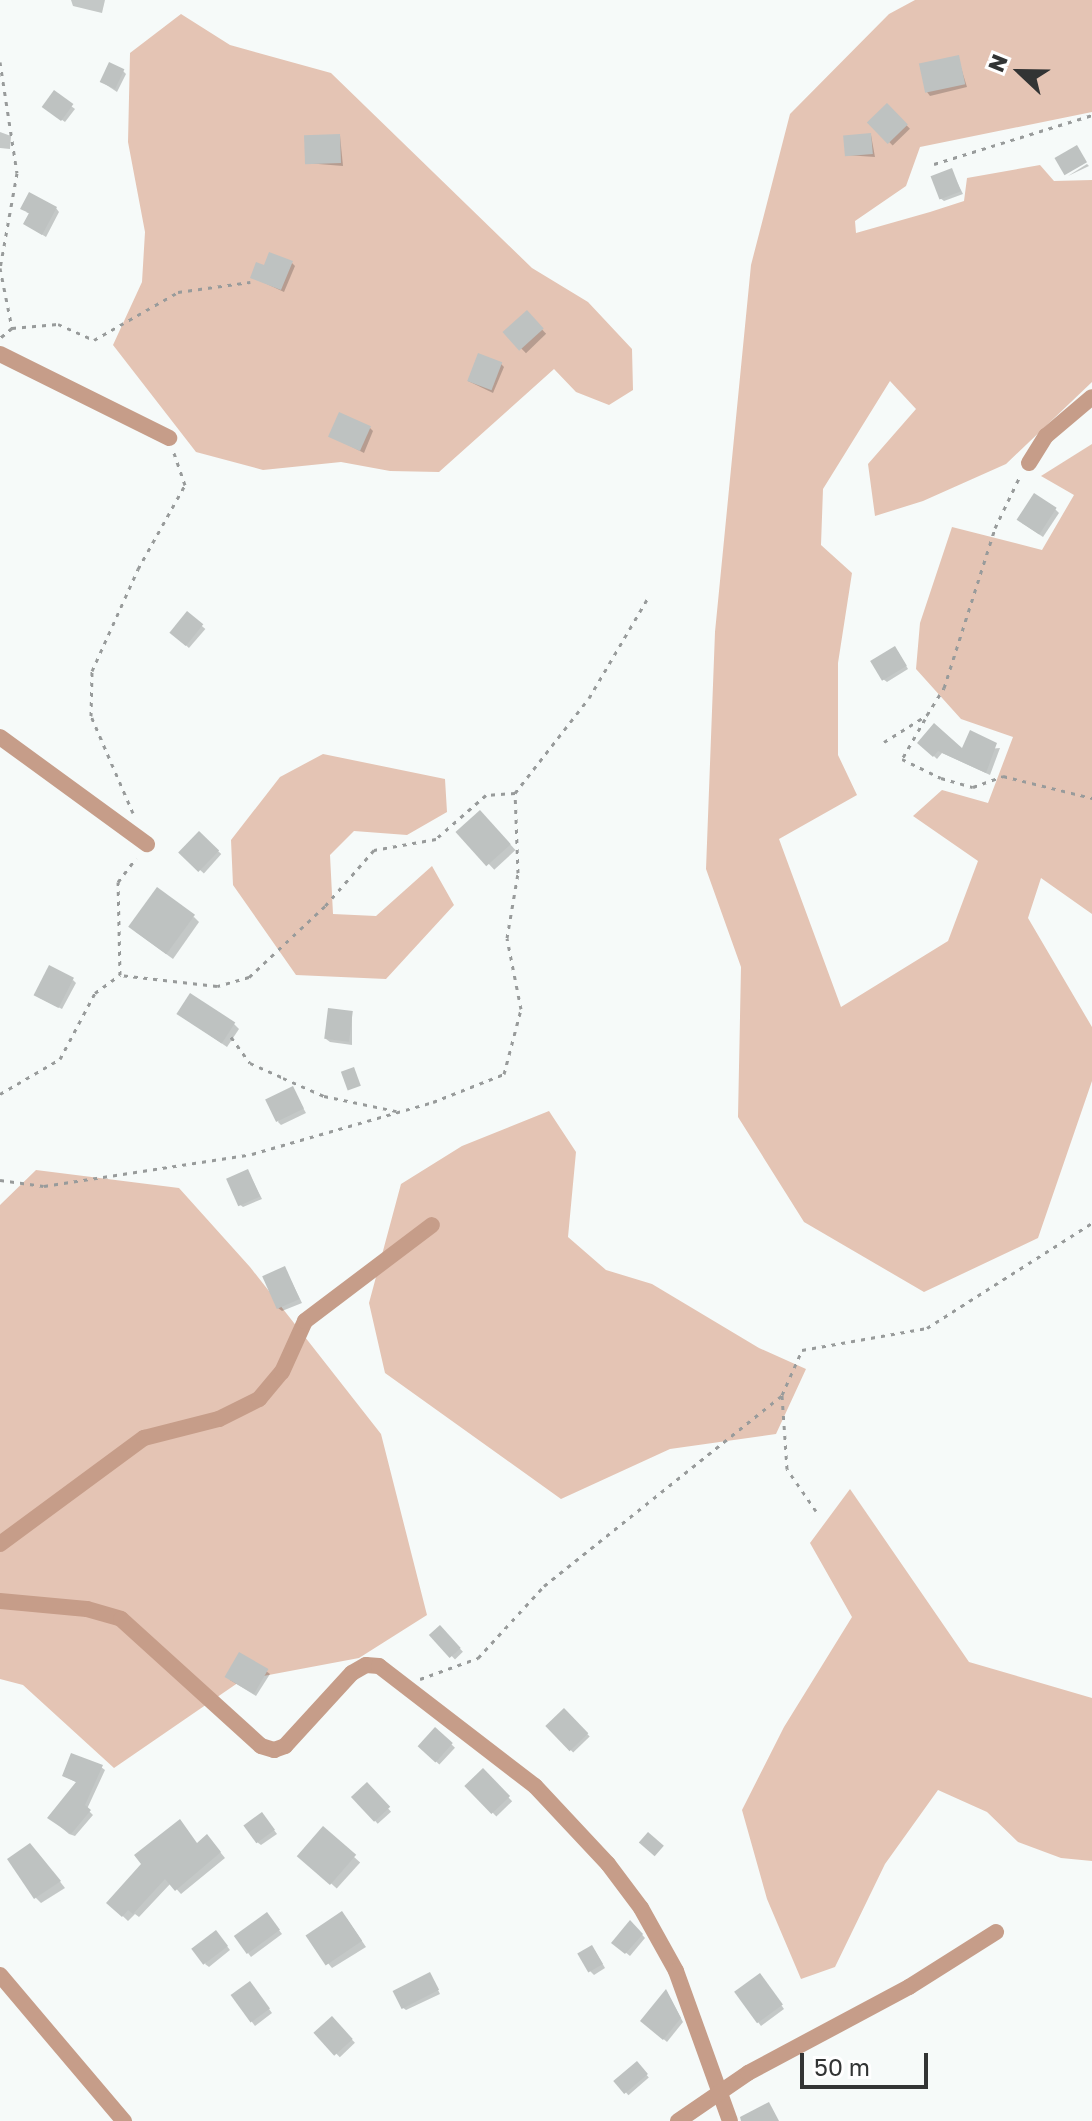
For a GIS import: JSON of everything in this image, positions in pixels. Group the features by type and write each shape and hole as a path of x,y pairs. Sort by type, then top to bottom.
{"street":[{"path":"0,354 169,438"},
{"path":"1029,463 1046,436 1092,397"},
{"path":"0,737 147,844"},
{"path":"0,1544 144,1438 219,1419 259,1399 282,1372 305,1321 432,1225"},
{"path":"0,1601 87,1609 121,1619 261,1746 274,1750 285,1746 352,1673 366,1665 379,1666 401,1686 535,1786 608,1864 641,1908 676,1971 730,2121"},
{"path":"678,2121 748,2073 909,1987 996,1932"},
{"path":"0,1975 124,2121"}],"path":[{"path":"0,62 17,173 0,268 12,328"},
{"path":"934,164 1092,115"},
{"path":"0,338 12,328 58,324 94,340 178,292 250,282"},
{"path":"134,816 91,716 92,671 132,580 185,485 169,438"},
{"path":"1029,463 1006,498 944,688 902,759 973,787 1003,776 1092,798"},
{"path":"0,1180 44,1186 252,1154 400,1112 504,1074 521,1009 507,938 518,873 515,793 589,698 649,596"},
{"path":"884,742 927,715"},
{"path":"0,1094 60,1059 95,993 120,975 217,986 249,977 325,906 374,850 436,839 486,795 515,793"},
{"path":"120,975 118,882 147,844"},
{"path":"231,1037 250,1063 283,1078 324,1096 400,1112"},
{"path":"401,1686 478,1658 544,1586 782,1395 802,1350 927,1328 1092,1223"},
{"path":"782,1395 787,1469 816,1511"}],"shaded area":[{"path":"915,0 1092,0 1092,112 920,147 906,186 855,221 856,233 930,212 964,201 967,178 1040,165 1054,181 1092,180 1092,382 1006,464 923,501 875,516 868,464 916,409 890,381 823,489 821,545 852,573 838,663 838,755 857,795 779,839 841,1007 948,941 978,861 913,816 942,790 988,803 1013,737 961,719 916,669 920,623 952,527 1042,550 1074,495 1041,476 1092,444 1092,914 1041,878 1028,918 1092,1027 1092,1081 1038,1238 924,1292 804,1222 738,1117 741,967 706,869 715,632 751,265 790,114 889,14"},
{"path":"181,14 230,45 331,73 532,268 588,302 632,349 633,390 609,405 576,392 554,369 439,472 390,471 341,462 263,470 196,452 113,345 142,282 145,232 128,142 130,53"},
{"path":"323,754 445,779 447,812 407,835 354,831 330,855 333,914 376,916 432,866 454,905 386,979 296,975 233,885 231,840 280,777"},
{"path":"549,1111 576,1152 568,1237 606,1270 652,1284 759,1348 806,1369 776,1434 670,1449 561,1499 385,1373 369,1303 401,1184 462,1146"},
{"path":"36,1170 179,1188 250,1267 381,1434 427,1615 359,1658 242,1680 114,1768 23,1685 0,1679 0,1205"},
{"path":"850,1489 969,1662 1092,1698 1092,1861 1061,1858 1018,1842 987,1812 938,1790 885,1864 835,1967 801,1979 767,1899 742,1810 784,1727 852,1617 810,1543"}],"building":[{"path":"959,55 965,84 925,93 919,64"},
{"path":"109,62 124,69 115,89 100,82"},
{"path":"54,90 73,104 61,121 42,107"},
{"path":"887,103 908,125 888,144 867,122"},
{"path":"871,133 873,154 845,156 843,135"},
{"path":"340,134 341,163 305,164 304,135"},
{"path":"1077,145 1087,162 1064,175 1054,158"},
{"path":"952,168 961,191 939,200 931,176"},
{"path":"29,192 57,207 42,235 23,224 29,213 20,209"},
{"path":"269,252 293,261 281,290 250,278 256,262 264,265"},
{"path":"527,310 544,329 519,351 502,332"},
{"path":"478,353 502,362 492,390 467,381"},
{"path":"339,412 371,426 360,451 328,437"},
{"path":"1034,493 1057,508 1039,535 1017,520"},
{"path":"187,611 203,624 186,646 169,633"},
{"path":"895,646 907,666 882,681 870,661"},
{"path":"934,723 962,748 970,730 997,743 986,773 938,751 933,757 917,743"},
{"path":"480,810 511,844 486,866 455,832"},
{"path":"199,831 219,850 198,872 178,853"},
{"path":"157,887 195,915 166,954 128,927"},
{"path":"49,965 74,978 59,1008 34,995"},
{"path":"190,993 235,1022 222,1043 176,1014"},
{"path":"328,1008 353,1011 349,1042 324,1039"},
{"path":"354,1067 361,1086 348,1091 341,1072"},
{"path":"293,1086 304,1108 276,1122 265,1100"},
{"path":"248,1169 260,1196 238,1206 226,1179"},
{"path":"285,1266 300,1299 277,1309 262,1276"},
{"path":"440,1625 461,1648 450,1658 429,1635"},
{"path":"239,1652 268,1669 254,1694 224,1677"},
{"path":"564,1708 588,1733 570,1751 545,1726"},
{"path":"435,1727 453,1743 435,1762 418,1746"},
{"path":"71,1753 103,1765 85,1805 91,1810 71,1834 47,1818 76,1782 62,1776"},
{"path":"483,1768 510,1796 491,1814 464,1786"},
{"path":"367,1782 390,1807 374,1822 351,1797"},
{"path":"262,1812 275,1830 256,1843 243,1826"},
{"path":"180,1819 197,1843 207,1834 221,1852 175,1891 165,1879 133,1914 128,1910 122,1917 106,1903 141,1864 134,1855"},
{"path":"323,1826 356,1855 330,1885 297,1856"},
{"path":"648,1832 664,1846 655,1856 639,1843"},
{"path":"30,1843 61,1881 34,1899 7,1859"},
{"path":"342,1911 362,1941 326,1965 306,1936"},
{"path":"267,1912 280,1930 247,1954 234,1936"},
{"path":"630,1920 643,1934 625,1954 611,1943"},
{"path":"216,1930 228,1946 203,1965 191,1949"},
{"path":"592,1945 603,1964 588,1973 577,1954"},
{"path":"430,1972 439,1990 402,2009 393,1991"},
{"path":"760,1973 783,2005 757,2023 734,1992"},
{"path":"250,1981 270,2009 251,2023 231,1995"},
{"path":"666,1989 681,2018 663,2040 640,2021"},
{"path":"332,2016 353,2039 334,2056 313,2033"},
{"path":"637,2061 648,2074 624,2094 613,2081"},
{"path":"769,2102 779,2121 741,2121 740,2117"}]}
